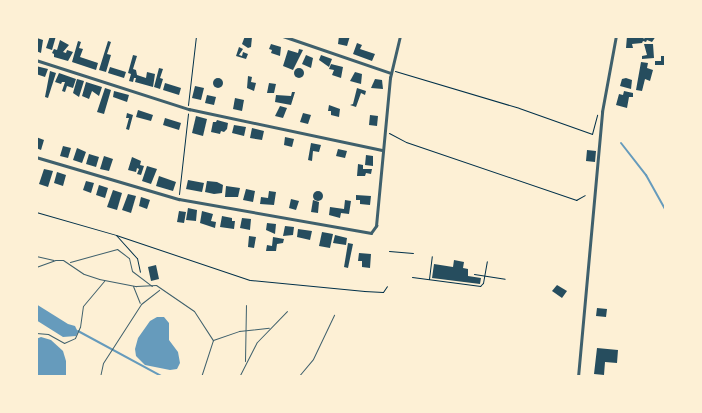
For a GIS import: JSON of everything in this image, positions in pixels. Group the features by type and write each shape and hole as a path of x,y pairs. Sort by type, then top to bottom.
{"street":[{"path":"284,36 391,71"},
{"path":"36,156 179,199 364,233 373,232 376,220 391,71 400,36"},
{"path":"578,377 602,112 616,36"},
{"path":"36,60 189,109 382,150"}],"lane":[{"path":"36,256 69,262 117,249 129,258 132,271 152,286"},
{"path":"36,267 55,260"},
{"path":"69,262 84,274 105,280 132,286 156,286 194,311 213,340"},
{"path":"36,333 48,334 64,343 75,338 80,327 83,306 105,280"},
{"path":"132,286 140,305"},
{"path":"100,377 102,366 140,305 159,289"},
{"path":"245,362 246,305"},
{"path":"239,377 245,362 257,342 287,311"},
{"path":"298,377 312,359 334,315"},
{"path":"213,340 246,330 270,328"},
{"path":"201,377 213,340"}],"path":[{"path":"179,199 196,36"},
{"path":"391,71 519,108 592,134 598,111 602,112"},
{"path":"384,131 406,142 576,200 585,195"},
{"path":"36,212 116,235 250,280 364,292 383,292 387,286"},
{"path":"389,250 413,253"},
{"path":"428,280 432,256"},
{"path":"412,277 480,286 487,261"},
{"path":"474,274 505,279"}],"water":[{"path":"36,304 68,324 75,326 78,332 76,336 63,337 36,320"},
{"path":"157,317 164,317 169,323 169,340 178,352 180,363 177,369 170,370 145,365 136,356 135,349 138,338 150,321"},
{"path":"41,337 51,340 63,351 66,361 66,377 36,377 36,339"}],"building":[{"path":"50,36 56,36 52,50 46,48"},
{"path":"245,36 252,37 251,47 248,48 242,44"},
{"path":"339,36 350,36 347,46 338,44"},
{"path":"627,36 642,36 644,39 646,36 656,36 652,42 647,40 646,42 632,44 633,48 626,48"},
{"path":"37,38 43,40 41,53 36,51"},
{"path":"60,40 69,45 63,52 66,53 67,50 73,52 68,61 54,57 52,53 54,49 57,50"},
{"path":"78,41 81,42 79,48 83,49 80,57 98,63 96,70 72,62"},
{"path":"108,41 111,42 107,54 111,55 106,72 99,70"},
{"path":"357,43 362,45 360,49 375,54 372,61 353,54"},
{"path":"271,44 281,47 280,56 271,53 272,50 269,49"},
{"path":"644,44 653,44 654,58 642,59 642,56 647,55"},
{"path":"239,47 243,49 239,55 242,56 243,52 248,54 246,59 236,56"},
{"path":"299,49 303,50 293,70 283,66 288,50 298,53"},
{"path":"133,55 137,56 133,69 136,70 137,75 146,78 147,72 155,74 153,87 135,82 136,78 134,78 133,82 129,81 131,74 128,73"},
{"path":"306,55 313,58 311,68 302,64"},
{"path":"321,55 332,59 329,67 319,60"},
{"path":"661,56 666,56 666,65 655,65 655,61 661,61"},
{"path":"641,62 648,63 647,68 653,70 650,81 645,79 642,91 636,90"},
{"path":"331,64 343,67 341,78 332,75 334,70 329,69"},
{"path":"36,66 48,69 45,77 36,74"},
{"path":"110,67 126,72 124,78 108,73"},
{"path":"159,68 163,69 160,78 163,79 160,89 154,87"},
{"path":"299,68 304,73 299,78 294,73"},
{"path":"50,71 56,73 48,98 45,97"},
{"path":"355,72 362,74 361,84 350,81"},
{"path":"59,73 76,79 73,88 67,86 65,92 62,91 65,82 61,84 55,82"},
{"path":"248,76 252,77 251,82 256,83 254,91 247,88"},
{"path":"218,78 223,83 218,88 213,83"},
{"path":"77,79 84,81 79,97 73,93"},
{"path":"375,79 382,80 383,89 371,88"},
{"path":"622,79 632,80 631,89 620,86"},
{"path":"86,82 102,87 99,96 92,91 89,99 82,96"},
{"path":"165,83 181,88 179,95 163,90"},
{"path":"269,83 276,84 274,93 267,93"},
{"path":"195,86 204,88 201,100 192,98"},
{"path":"105,88 111,90 104,114 97,112"},
{"path":"357,88 366,91 365,95 361,93 356,107 350,105 353,104"},
{"path":"114,91 129,95 127,102 113,97"},
{"path":"624,91 633,93 633,97 629,97 627,108 616,105 619,94 623,95"},
{"path":"292,92 295,92 291,105 275,102 276,95 291,96"},
{"path":"207,95 216,97 214,105 205,103"},
{"path":"235,98 244,100 242,111 233,109"},
{"path":"329,105 340,109 339,117 331,115 331,111 328,111"},
{"path":"280,106 287,108 283,118 275,116"},
{"path":"138,110 153,115 151,121 136,117"},
{"path":"127,113 133,115 129,130 126,129 129,118 126,118"},
{"path":"303,113 311,115 308,124 300,122"},
{"path":"370,115 378,116 377,126 369,125"},
{"path":"196,116 207,119 203,136 192,133"},
{"path":"165,118 181,123 179,130 163,125"},
{"path":"217,120 228,123 227,129 224,132 221,131 220,134 211,132 213,122"},
{"path":"234,125 246,127 244,136 232,133"},
{"path":"252,128 264,131 262,140 250,138"},
{"path":"36,137 44,140 41,150 36,148"},
{"path":"285,137 294,139 292,147 284,145"},
{"path":"311,143 321,145 319,152 313,151 312,161 308,160"},
{"path":"63,146 71,148 68,158 60,156"},
{"path":"77,148 86,152 82,163 73,160"},
{"path":"338,149 347,151 345,158 336,156"},
{"path":"587,150 596,151 595,162 586,161"},
{"path":"89,154 99,157 96,167 86,164"},
{"path":"366,155 373,156 373,166 365,165"},
{"path":"104,156 113,159 109,171 100,169"},
{"path":"132,157 141,161 140,165 144,166 141,175 137,174 139,169 137,168 136,172 128,170"},
{"path":"358,164 363,165 363,169 372,169 371,174 366,173 365,176 357,176"},
{"path":"147,166 157,169 151,184 142,181"},
{"path":"44,169 53,171 48,187 39,184"},
{"path":"57,172 66,175 63,186 54,183"},
{"path":"159,176 176,182 173,191 156,186"},
{"path":"188,180 204,183 202,192 186,189"},
{"path":"86,181 94,183 91,193 83,190"},
{"path":"207,181 223,185 222,193 205,192"},
{"path":"99,185 108,188 105,198 96,195"},
{"path":"226,186 240,188 238,197 225,197"},
{"path":"246,189 255,191 253,202 243,200"},
{"path":"113,190 122,193 117,210 107,207"},
{"path":"269,191 276,192 274,205 260,204 261,197 268,198"},
{"path":"316,191 320,191 323,196 322,200 316,201 313,198 313,194"},
{"path":"128,194 136,196 131,213 122,210"},
{"path":"356,195 371,196 370,205 360,204 360,200 356,200"},
{"path":"141,197 150,200 147,209 139,206"},
{"path":"291,199 299,201 296,210 289,208"},
{"path":"313,200 319,202 318,213 311,212"},
{"path":"345,200 351,201 349,214 341,213 340,218 329,215 330,207 344,209"},
{"path":"188,208 197,210 196,221 186,220"},
{"path":"179,211 186,212 184,223 177,222"},
{"path":"202,211 213,214 211,221 216,222 215,228 200,223"},
{"path":"222,216 232,218 232,221 235,221 234,229 220,227"},
{"path":"242,218 251,219 250,230 240,228"},
{"path":"267,223 276,224 275,234 266,230"},
{"path":"285,226 294,227 293,235 283,236"},
{"path":"298,229 312,231 310,240 297,237"},
{"path":"322,232 333,234 330,248 319,246"},
{"path":"335,235 347,238 346,245 333,243"},
{"path":"249,236 256,237 254,248 248,247"},
{"path":"273,237 284,239 283,243 277,244 276,251 266,251 267,245 272,246"},
{"path":"348,243 353,244 348,268 344,267"},
{"path":"359,253 371,254 370,268 362,267 362,261 358,261"},
{"path":"454,260 464,262 463,268 468,269 468,276 481,278 480,284 432,278 434,264 453,267"},
{"path":"156,265 159,279 151,281 148,267"},
{"path":"557,285 567,291 562,298 552,291"},
{"path":"597,308 607,309 606,317 596,316"},
{"path":"597,348 618,350 617,363 605,362 604,375 594,374"}],"waterway":[{"path":"621,143 646,175 666,211"},
{"path":"78,331 163,377"}]}
